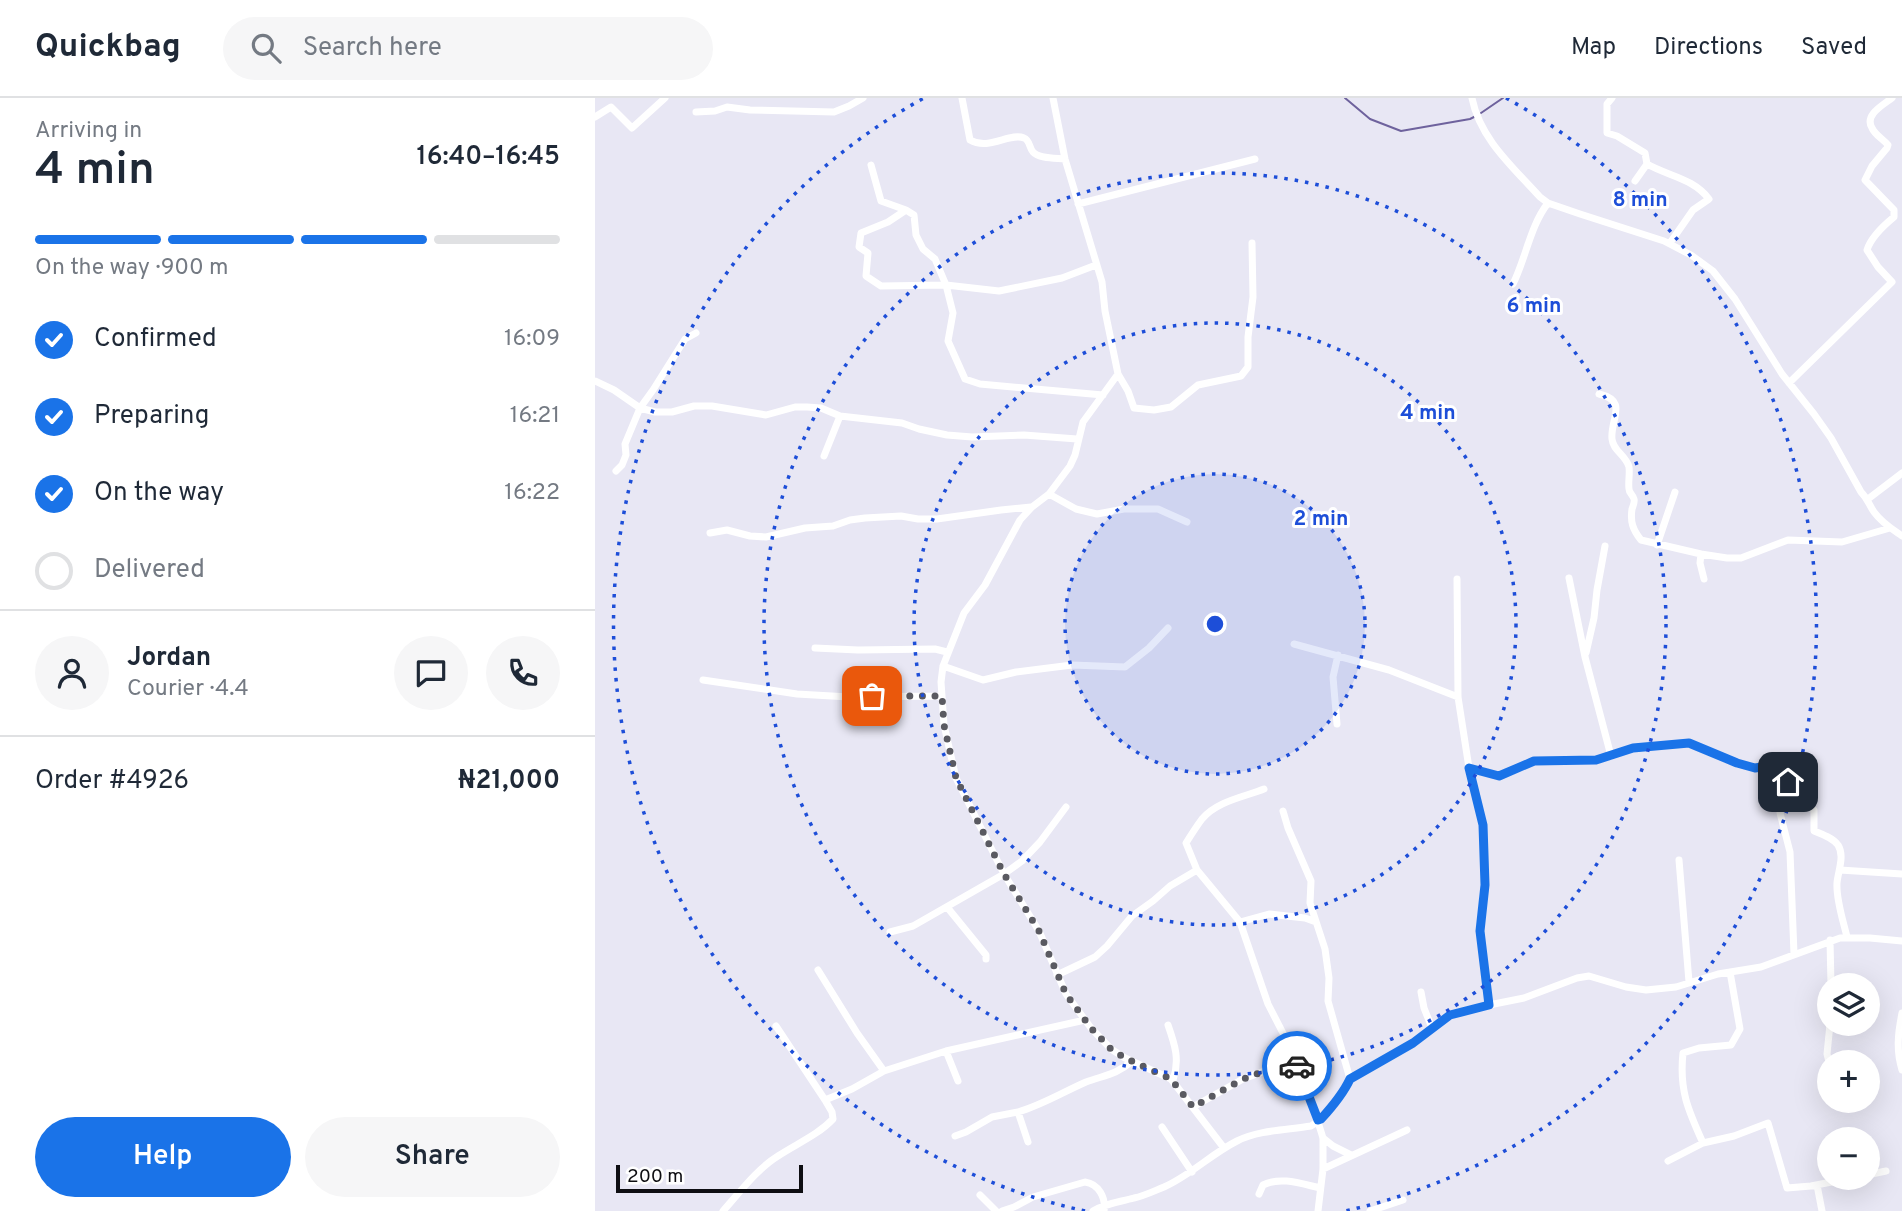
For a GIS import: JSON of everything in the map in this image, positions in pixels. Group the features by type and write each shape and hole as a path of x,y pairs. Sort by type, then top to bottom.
{"street":[{"path":"595,117 611,107 632,128 665,98"},
{"path":"696,112 727,107 834,112 863,98"},
{"path":"962,98 970,140 984,144 1023,138 1039,156 1065,159"},
{"path":"1053,98 1065,159 1102,282 1118,374 1135,408 1154,410 1171,407 1198,385 1241,376 1248,367 1248,337 1253,297 1252,243"},
{"path":"1472,98 1476,116 1497,150 1548,203 1670,243 1713,271 1735,299 1778,368 1831,438 1873,510 1882,522 1902,536"},
{"path":"1612,98 1607,104 1607,132 1645,153 1647,164 1635,181"},
{"path":"1789,383 1892,282 1867,250 1882,227 1894,217 1895,210 1865,178 1888,145 1872,130 1871,116 1892,98"},
{"path":"1078,205 1255,159"},
{"path":"1647,164 1691,182 1703,190 1709,199 1693,210 1670,243"},
{"path":"871,165 881,201 914,215 916,235 923,249 935,259 946,285 953,313 948,341 965,379 980,384 1103,396"},
{"path":"1513,284 1535,227 1548,203"},
{"path":"907,210 888,222 861,233 859,247 868,253 866,276 881,286 946,285 999,291 1062,278 1097,265"},
{"path":"616,471 626,455 625,444 640,408 685,339 697,333"},
{"path":"1118,374 1083,422 1070,466 1049,494 1020,520 985,585 964,613 943,666 944,725 956,778 1004,874 1039,931 1066,994 1111,1049 1173,1080 1224,1148"},
{"path":"595,381 640,408 655,412 712,406 766,415 795,407 807,407 821,408 840,416 902,423 947,435 972,438 1024,435 1077,439"},
{"path":"1599,394 1609,396 1616,406 1612,441 1615,449 1628,464 1629,491 1634,499 1631,523 1641,540 1734,559 1788,540 1842,542 1890,528"},
{"path":"824,456 840,416"},
{"path":"1868,499 1902,473"},
{"path":"1657,545 1675,492"},
{"path":"1049,494 1076,509 1097,514 1151,508 1187,522"},
{"path":"710,533 727,530 766,537 865,518 901,516 937,519 1032,507"},
{"path":"1585,657 1605,546"},
{"path":"1701,554 1703,579"},
{"path":"1569,578 1585,657 1611,756"},
{"path":"1457,579 1458,697 1469,768 1483,825 1485,885 1480,931 1489,1005"},
{"path":"943,666 983,680 1016,672 1072,665 1125,667 1168,628"},
{"path":"1294,644 1389,670 1458,697"},
{"path":"815,648 935,649 947,652"},
{"path":"1337,724 1333,677 1338,655"},
{"path":"703,680 797,694 849,697 942,696"},
{"path":"1469,768 1499,776 1534,761 1596,760 1633,748 1689,743 1755,768 1774,765 1814,810 1814,831 1832,839 1839,846 1841,856 1837,884 1847,937"},
{"path":"1788,782 1783,792 1780,813 1790,852 1794,954"},
{"path":"1264,789 1213,809 1203,817 1186,843 1197,870 1240,922 1268,1004 1318,1121 1323,1138 1320,1210"},
{"path":"890,932 913,926 1004,874 1022,861 1040,842 1066,807"},
{"path":"1283,811 1311,881 1310,903 1325,950 1329,978 1328,1001 1350,1079"},
{"path":"1679,860 1689,982"},
{"path":"1058,975 1094,957 1132,916 1170,886 1197,870"},
{"path":"1840,870 1902,874"},
{"path":"947,907 986,955 986,959"},
{"path":"1240,922 1269,914 1316,922"},
{"path":"1093,1211 1167,1185 1192,1172 1240,1139 1311,1126 1324,1116 1350,1079 1413,1043 1450,1015 1524,999 1584,976 1646,990 1676,987 1730,972 1761,967 1830,940 1847,937 1902,941"},
{"path":"1830,940 1831,973"},
{"path":"818,970 884,1071"},
{"path":"1703,1143 1686,1106 1681,1070 1683,1053 1699,1048 1731,1045 1740,1029 1730,972"},
{"path":"1421,992 1432,1028"},
{"path":"1902,1013 1898,1034 1898,1056 1902,1070"},
{"path":"825,1100 884,1071 946,1051 1085,1020"},
{"path":"1168,1025 1178,1058 1173,1080"},
{"path":"723,1211 775,1157 813,1135 833,1119 825,1100 776,1026"},
{"path":"946,1051 958,1081"},
{"path":"1193,1107 1243,1079 1294,1060"},
{"path":"955,1136 992,1117 1018,1112 1115,1073 1132,1061"},
{"path":"1018,1112 1028,1142"},
{"path":"1668,1161 1703,1143 1734,1136 1767,1123 1787,1188 1817,1185"},
{"path":"1162,1127 1192,1172"},
{"path":"1322,1169 1407,1130"},
{"path":"1323,1138 1352,1155"},
{"path":"1880,1172 1886,1171"},
{"path":"1259,1194 1263,1185 1284,1180 1320,1188"},
{"path":"980,1195 992,1208 999,1211 1033,1197 1085,1182 1096,1186 1105,1208"},
{"path":"1818,1190 1822,1211"},
{"path":"1370,1211 1403,1200"}],"waterway":[{"path":"1345,98 1370,119 1401,131 1476,116"},
{"path":"1481,113 1503,98"}],"way so far":[{"path":"872,696 942,696 948,746 956,778 965,799 976,815 1004,874 1039,931 1066,994 1091,1028 1111,1049 1171,1079 1193,1107 1243,1079 1294,1060 1297,1066"}],"route":[{"path":"1297,1066 1318,1120 1346,1088 1350,1079 1413,1043 1450,1015 1489,1005 1480,931 1485,885 1483,825 1469,768 1499,776 1534,761 1596,760 1633,748 1689,743 1755,768 1774,765 1788,782"}]}
